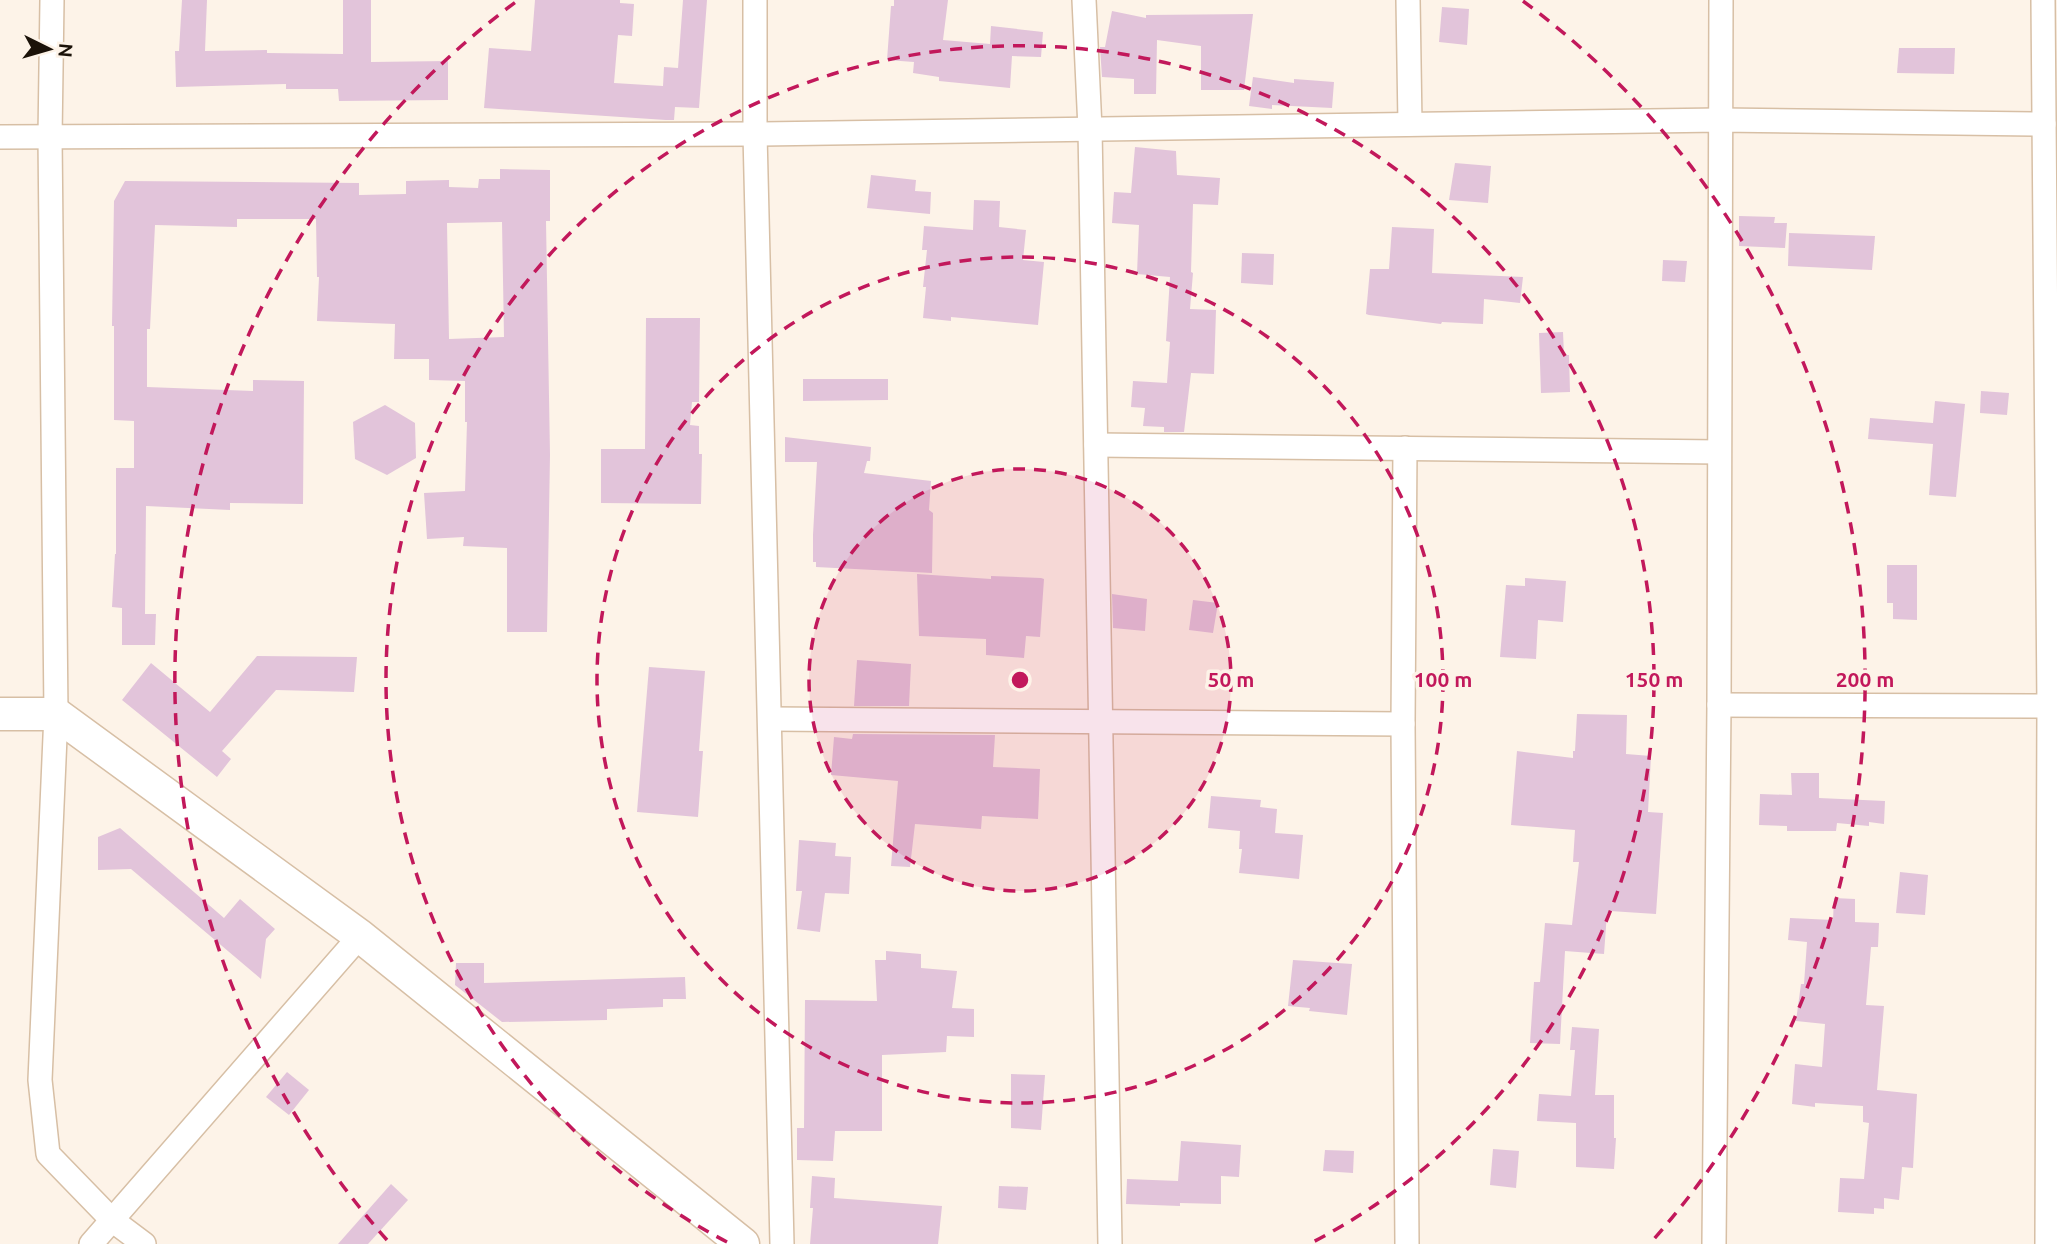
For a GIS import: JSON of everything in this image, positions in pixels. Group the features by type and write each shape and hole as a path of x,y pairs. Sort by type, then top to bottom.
{"main road":[{"path":"0,714 56,714 360,936 743,1244"}],"street":[{"path":"52,0 50,137 56,714 40,1080 48,1154 112,1220 144,1244"},
{"path":"755,0 755,134 782,1244"},
{"path":"1084,0 1090,129 1110,1244"},
{"path":"1408,0 1410,124"},
{"path":"1714,1244 1721,0"},
{"path":"2043,0 2052,528 2047,1244"},
{"path":"0,138 755,134 1720,120 2044,124"},
{"path":"1096,444 1719,452"},
{"path":"1405,448 1403,724 1407,1244"},
{"path":"1719,705 2049,706"},
{"path":"771,719 1403,724"},
{"path":"92,1244 360,936"}],"building":[{"path":"182,0 207,0 205,51 267,50 267,53 343,54 343,0 371,0 371,62 448,61 448,100 339,101 338,89 286,89 286,84 176,87 175,51 179,51"},
{"path":"535,0 620,0 620,3 634,4 632,36 618,35 614,83 663,86 664,67 678,68 683,0 707,0 699,108 675,107 674,120 666,120 484,108 489,48 531,51"},
{"path":"894,0 948,0 943,40 990,44 991,26 1043,32 1041,57 1012,56 1010,88 939,81 939,77 913,73 914,62 887,60 891,6 894,6"},
{"path":"1442,7 1469,9 1467,45 1439,42"},
{"path":"1112,11 1146,18 1146,15 1253,14 1244,90 1201,90 1201,46 1157,40 1156,94 1134,94 1134,79 1102,77 1100,47 1105,47"},
{"path":"1899,48 1955,48 1954,74 1897,73"},
{"path":"1253,77 1294,83 1294,79 1334,82 1332,108 1272,105 1272,109 1249,106"},
{"path":"1135,147 1176,151 1177,175 1220,178 1218,205 1193,204 1190,309 1216,310 1214,374 1191,373 1184,432 1164,432 1164,427 1143,426 1145,408 1131,407 1133,381 1167,383 1170,342 1166,341 1170,277 1137,274 1139,225 1112,223 1114,192 1131,193"},
{"path":"1455,163 1491,166 1488,203 1449,200"},
{"path":"500,169 550,170 550,221 546,221 550,455 547,632 507,632 507,548 463,546 464,537 427,539 424,493 465,491 465,381 429,380 429,359 394,359 395,324 317,321 319,277 316,219 237,219 237,227 155,225 150,329 147,329 147,387 253,391 253,380 304,381 303,504 230,503 230,510 146,506 145,614 156,614 155,645 122,645 122,608 112,607 116,554 116,468 134,468 134,421 114,420 112,326 114,201 125,181 359,183 359,195 406,194 406,181 449,180 449,187 478,188 479,179 500,179","holes":["502,222 504,337 449,339 447,223"]},
{"path":"871,175 916,180 915,191 931,192 930,214 867,208"},
{"path":"974,200 1000,201 999,227 1026,230 1023,260 1044,262 1038,325 951,317 951,321 923,318 927,250 922,250 924,226 973,230"},
{"path":"1739,216 1775,217 1774,223 1787,223 1785,248 1739,246"},
{"path":"1392,227 1434,229 1432,273 1523,277 1520,303 1484,299 1483,324 1441,324 1366,314 1370,269 1389,269"},
{"path":"1789,233 1875,236 1872,270 1788,266"},
{"path":"1242,253 1274,254 1273,285 1241,283"},
{"path":"1663,260 1687,261 1685,282 1662,281"},
{"path":"646,318 700,318 699,402 692,402 690,425 699,426 699,454 702,454 701,504 601,503 601,449 645,449"},
{"path":"1563,332 1564,355 1569,355 1570,392 1541,393 1539,333"},
{"path":"803,379 888,379 888,400 803,401"},
{"path":"1981,391 2009,393 2007,415 1980,413"},
{"path":"1935,401 1965,404 1956,497 1929,495 1933,444 1868,439 1870,418 1933,423"},
{"path":"385,405 415,423 416,458 387,475 355,459 353,422"},
{"path":"785,437 871,447 870,461 867,461 864,473 931,481 929,510 933,513 932,573 816,567 816,562 813,562 813,535 817,462 785,462"},
{"path":"1887,565 1917,565 1917,620 1893,619 1893,603 1887,603"},
{"path":"917,574 1044,579 1040,637 1026,636 1024,658 986,655 986,639 919,636"},
{"path":"1525,578 1566,581 1563,622 1538,620 1536,659 1500,657 1506,585 1525,586"},
{"path":"1112,594 1147,599 1145,631 1113,628"},
{"path":"1193,600 1218,603 1213,633 1189,630"},
{"path":"257,656 357,657 354,692 276,690 222,751 231,759 217,777 122,700 151,663 210,712"},
{"path":"857,660 911,664 909,706 854,706"},
{"path":"649,667 705,671 699,751 703,751 698,817 637,812"},
{"path":"1577,714 1627,715 1626,754 1651,756 1648,812 1663,813 1656,914 1610,911 1607,913 1604,954 1565,951 1560,1044 1530,1043 1534,982 1540,982 1545,923 1572,925 1579,862 1573,862 1575,830 1511,825 1517,751 1573,758"},
{"path":"853,734 995,735 993,767 1040,769 1038,819 982,816 981,829 915,824 910,867 891,866 898,781 831,775 834,737 852,739"},
{"path":"1791,773 1819,773 1819,798 1885,801 1884,824 1869,822 1869,826 1837,823 1836,831 1787,831 1787,826 1759,825 1760,794 1792,795"},
{"path":"1211,796 1261,800 1260,807 1277,809 1275,833 1303,835 1299,879 1239,873 1242,849 1239,849 1240,831 1208,828"},
{"path":"120,828 224,918 240,899 275,929 266,939 261,979 131,869 98,870 98,837"},
{"path":"799,840 836,843 835,856 851,857 849,894 825,893 820,932 797,929 802,891 796,891"},
{"path":"1900,872 1928,875 1925,915 1896,913"},
{"path":"1834,898 1855,899 1855,922 1879,923 1878,947 1871,947 1866,1005 1884,1006 1877,1090 1917,1094 1913,1168 1902,1167 1899,1200 1884,1198 1884,1209 1874,1208 1874,1214 1838,1212 1840,1178 1864,1179 1869,1123 1863,1122 1863,1106 1815,1103 1815,1107 1792,1104 1795,1064 1822,1067 1825,1024 1796,1021 1801,984 1804,984 1807,942 1788,940 1790,918 1833,920"},
{"path":"886,951 921,954 921,968 957,971 952,1008 974,1009 974,1037 947,1036 946,1052 882,1055 882,1131 835,1131 833,1161 797,1160 797,1128 804,1128 805,1000 877,1001 875,960 886,960"},
{"path":"1293,960 1352,964 1347,1015 1288,1006"},
{"path":"456,963 484,963 484,983 685,977 686,999 663,999 663,1007 607,1009 607,1020 502,1022 455,985"},
{"path":"1572,1027 1599,1029 1595,1095 1614,1095 1614,1169 1576,1167 1576,1123 1537,1121 1539,1094 1571,1096 1575,1050 1570,1050"},
{"path":"287,1072 309,1090 289,1115 266,1097"},
{"path":"1011,1074 1045,1075 1041,1130 1011,1128"},
{"path":"1181,1141 1241,1145 1239,1177 1221,1176 1221,1204 1126,1204 1127,1179 1178,1181"},
{"path":"1493,1149 1519,1151 1516,1188 1490,1185"},
{"path":"1325,1150 1354,1151 1353,1173 1323,1171"},
{"path":"812,1176 835,1178 834,1198 942,1206 938,1244 810,1244"},
{"path":"391,1184 408,1200 368,1244 338,1244"},
{"path":"999,1186 1028,1187 1026,1210 998,1208"}]}
